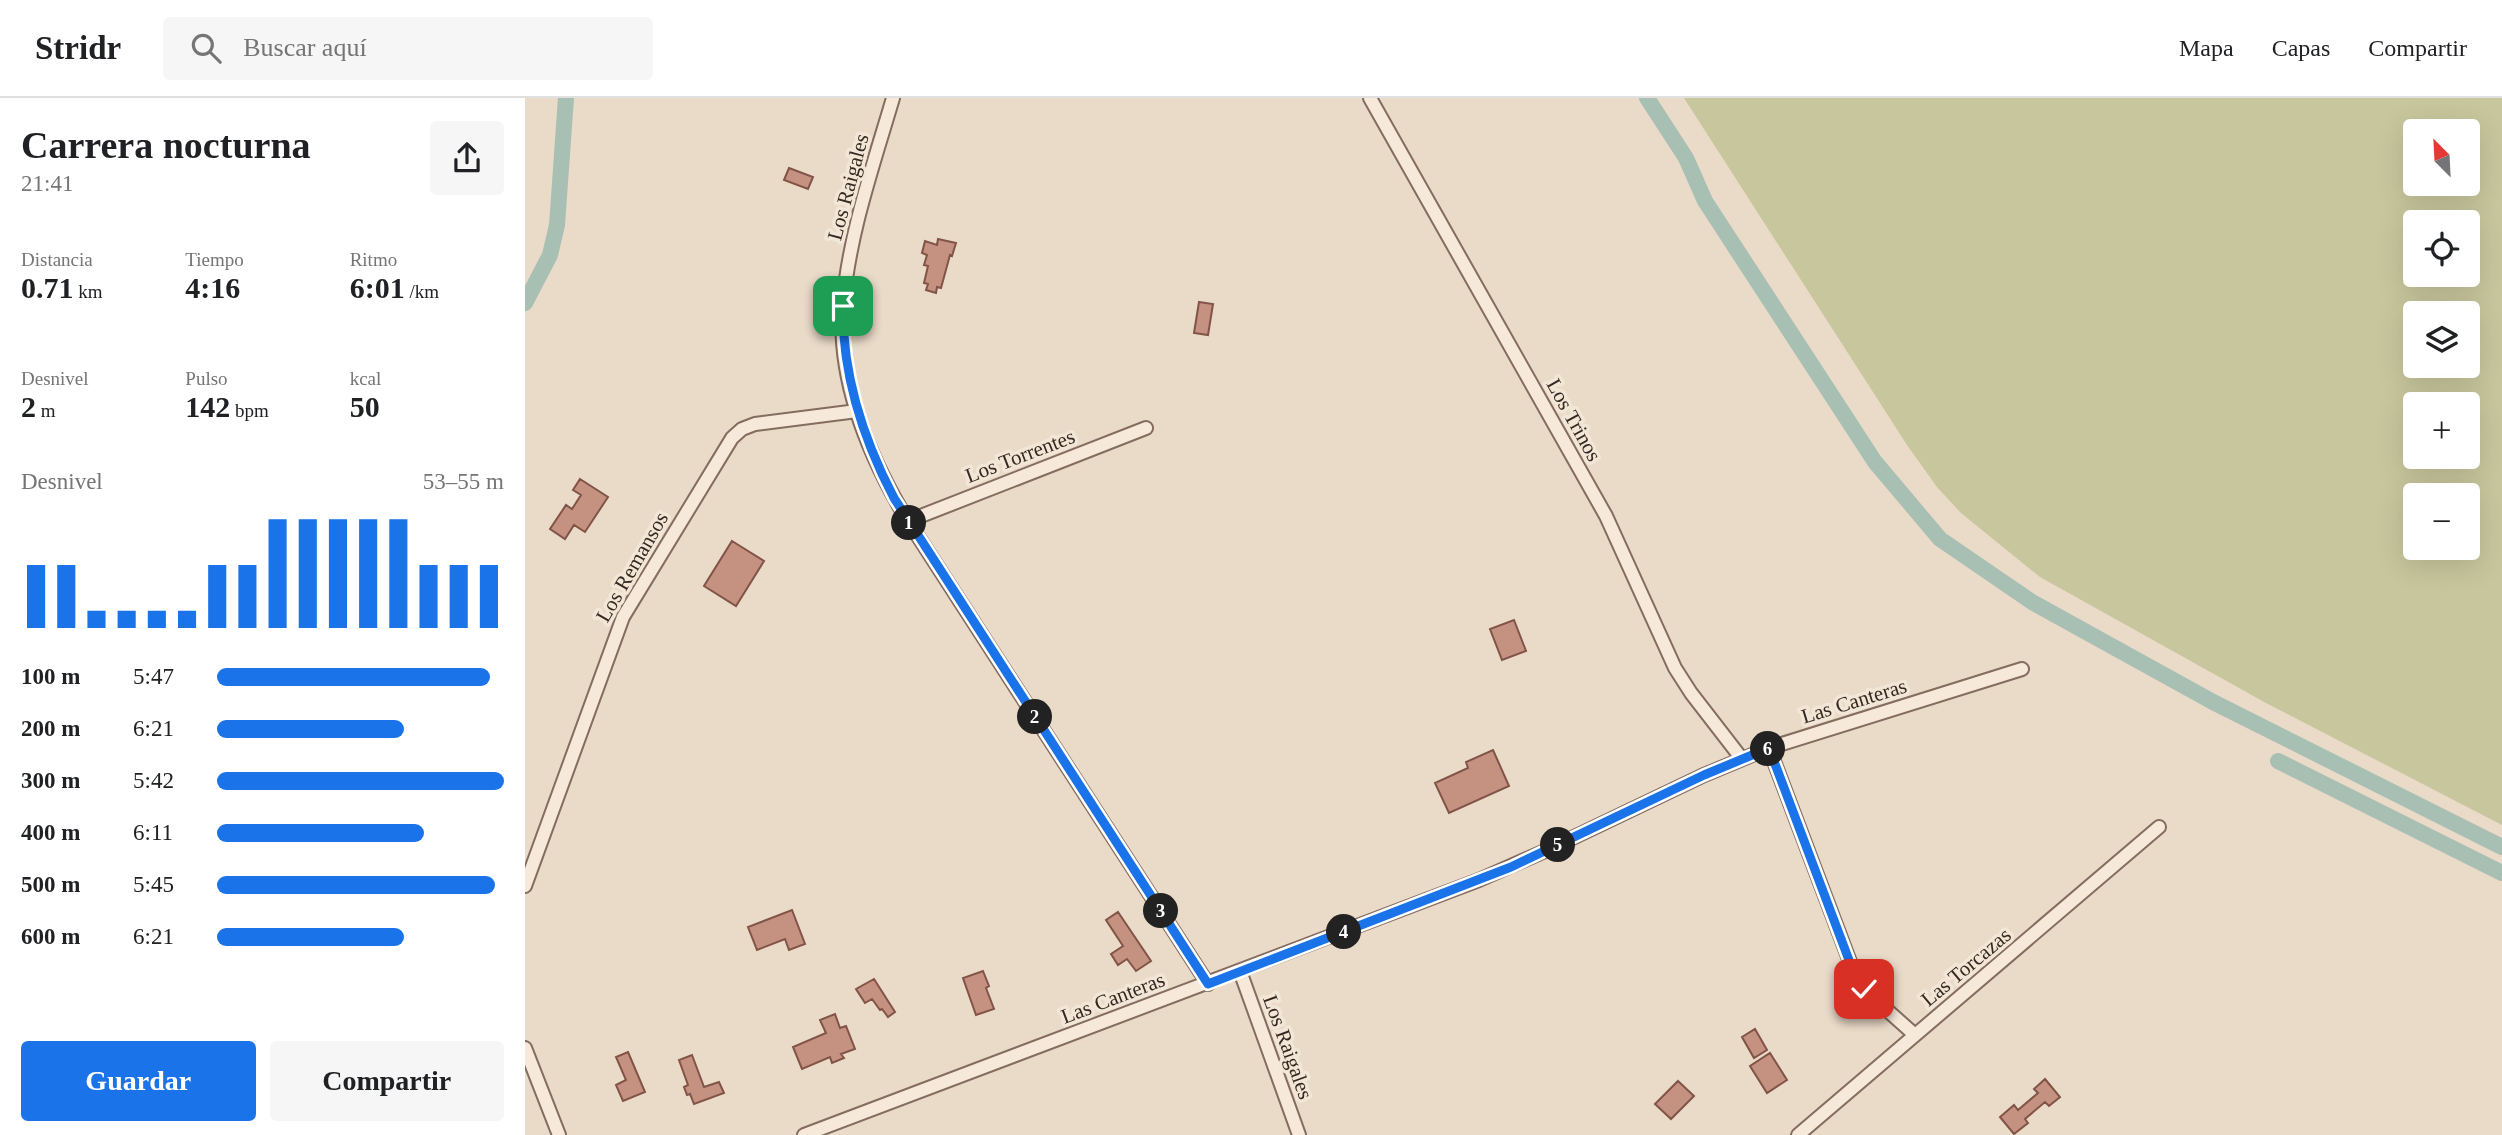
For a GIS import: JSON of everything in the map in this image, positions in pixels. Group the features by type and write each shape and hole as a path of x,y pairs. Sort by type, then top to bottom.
{"street":[{"name":"Los Raigales","path":"893,98 857,221 843,306 844,349 857,411 881,473 908,521 1208,984"},
{"name":"Los Trinos","path":"1370,98 1606,516 1675,668 1742,760"},
{"name":"Los Remansos","path":"525,886 622,617 732,438 742,429 755,424 857,411"},
{"name":"Los Torrentes","path":"908,521 1146,428"},
{"name":"Las Canteras","path":"804,1135 1511,867 1769,748 2022,669"},
{"path":"1769,748 1855,975 1869,994 1915,1035"},
{"name":"Las Torcazas","path":"1798,1135 2159,827"},
{"name":"Los Raigales","path":"1240,971 1299,1135"},
{"path":"525,1048 559,1135"}],"green space":[{"path":"1684,98 2502,98 2502,825 2266,703 2040,577 1961,513 1937,487 1907,445"}],"building":[{"path":"789,168 813,177 808,189 784,180"},
{"path":"938,239 956,243 941,288 937,287 936,293 926,290 928,284 924,283 928,266 924,265 927,255 922,253 925,241 937,245"},
{"path":"1199,302 1213,304 1208,335 1194,333"},
{"path":"580,479 608,497 585,532 574,525 565,539 550,529 566,505 572,509 581,495 573,490"},
{"path":"732,541 764,561 736,606 704,586"},
{"path":"1514,620 1526,651 1502,660 1490,629"},
{"path":"1493,750 1509,786 1449,813 1435,783 1468,768 1466,762"},
{"path":"792,910 805,944 789,950 785,939 757,950 748,927"},
{"path":"1118,912 1151,961 1136,971 1127,959 1118,965 1111,954 1123,946 1106,920"},
{"path":"983,971 994,1009 976,1015 963,978"},
{"path":"874,979 895,1012 888,1017 872,999 865,1003 856,989"},
{"path":"835,1014 840,1028 846,1026 855,1049 841,1054 844,1058 832,1063 830,1057 802,1069 793,1047 826,1033 820,1020"},
{"path":"1755,1029 1767,1050 1754,1058 1742,1037"},
{"path":"628,1052 645,1092 623,1101 616,1085 626,1080 616,1057"},
{"path":"1770,1053 1787,1080 1767,1093 1750,1066"},
{"path":"692,1055 704,1087 719,1082 724,1093 694,1104 684,1087 688,1085 679,1060"},
{"path":"2045,1079 2060,1097 2049,1106 2045,1102 2025,1119 2028,1123 2014,1134 2000,1117 2014,1105 2018,1110 2038,1093 2034,1089"},
{"path":"1678,1081 1694,1096 1671,1119 1655,1104"}],"waterway":[{"path":"525,303 550,255 557,225 566,98"},
{"path":"1647,98 1686,158 1705,201 1875,462 1940,539 2032,602 2213,702 2502,847"},
{"path":"2278,761 2502,873"}],"route":[{"path":"843,306 844,349 853,398 870,448 894,498 1208,984 1511,867 1704,775 1769,748 1852,968 1864,989"}]}
